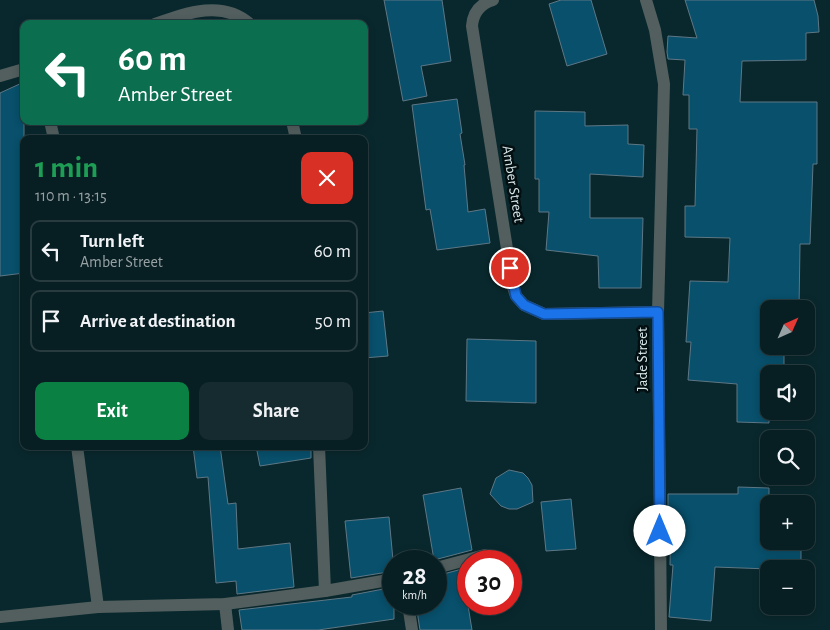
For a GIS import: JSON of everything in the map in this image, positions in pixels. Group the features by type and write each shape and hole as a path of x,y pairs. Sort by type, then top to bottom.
{"street":[{"name":"Amber Street","path":"493,0 482,5 477,10 472,26 513,287 516,296 524,305 544,314 658,312"},
{"name":"Jade Street","path":"646,0 655,30 664,84 658,312 661,630"},
{"path":"166,20 211,4 225,4 239,10 247,20"},
{"path":"0,76 20,70"},
{"path":"78,450 98,607"},
{"path":"319,450 325,591"},
{"path":"0,617 98,607 225,604 325,591 382,581"},
{"path":"225,604 228,630"},
{"path":"410,615 412,630"}],"building":[{"path":"384,0 442,0 451,61 421,66 427,96 403,101"},
{"path":"561,0 591,0 607,54 567,66 549,4"},
{"path":"685,0 814,0 819,32 806,33 806,60 742,61 740,102 817,102 817,164 813,164 810,244 800,244 799,300 760,300 760,355 784,355 784,365 760,365 760,420 769,420 769,423 737,422 737,384 688,380 691,342 686,342 690,281 728,282 730,238 685,237 685,206 695,206 697,129 689,129 689,95 683,95 685,60 668,59 667,52 668,36 697,38"},
{"path":"20,84 20,125 24,125 24,135 20,135 20,274 0,276 0,93"},
{"path":"457,99 462,133 460,134 465,165 468,212 485,209 490,243 437,250 430,209 426,210 412,105"},
{"path":"535,111 585,112 585,126 628,125 628,144 644,145 643,177 590,174 590,218 643,218 641,288 599,288 598,256 546,250 549,212 539,212 539,179 535,179"},
{"path":"383,311 388,356 368,358 368,313"},
{"path":"467,339 536,341 536,403 466,401"},
{"path":"194,450 221,450 228,504 236,503 238,549 290,543 294,587 237,594 236,581 216,583 208,477 197,478"},
{"path":"257,450 311,450 311,458 260,466"},
{"path":"509,470 523,473 528,478 532,485 533,502 517,509 509,509 501,506 490,494 496,478"},
{"path":"738,487 769,488 769,495 760,495 760,550 801,550 801,560 760,560 760,569 715,567 711,621 669,617 673,565 670,565 671,515 668,515 668,494 738,494"},
{"path":"461,488 472,550 457,550 457,554 447,557 447,550 432,550 423,495"},
{"path":"571,499 576,549 546,551 541,502"},
{"path":"389,517 392,550 382,550 382,573 351,578 345,521"},
{"path":"457,570 457,615 470,615 472,630 420,630 418,615 447,615 447,573"},
{"path":"382,589 382,615 394,615 394,619 318,630 242,630 239,610 352,597 352,595"}],"route":[{"path":"510,268 516,296 524,305 544,314 658,312 660,531"}]}
